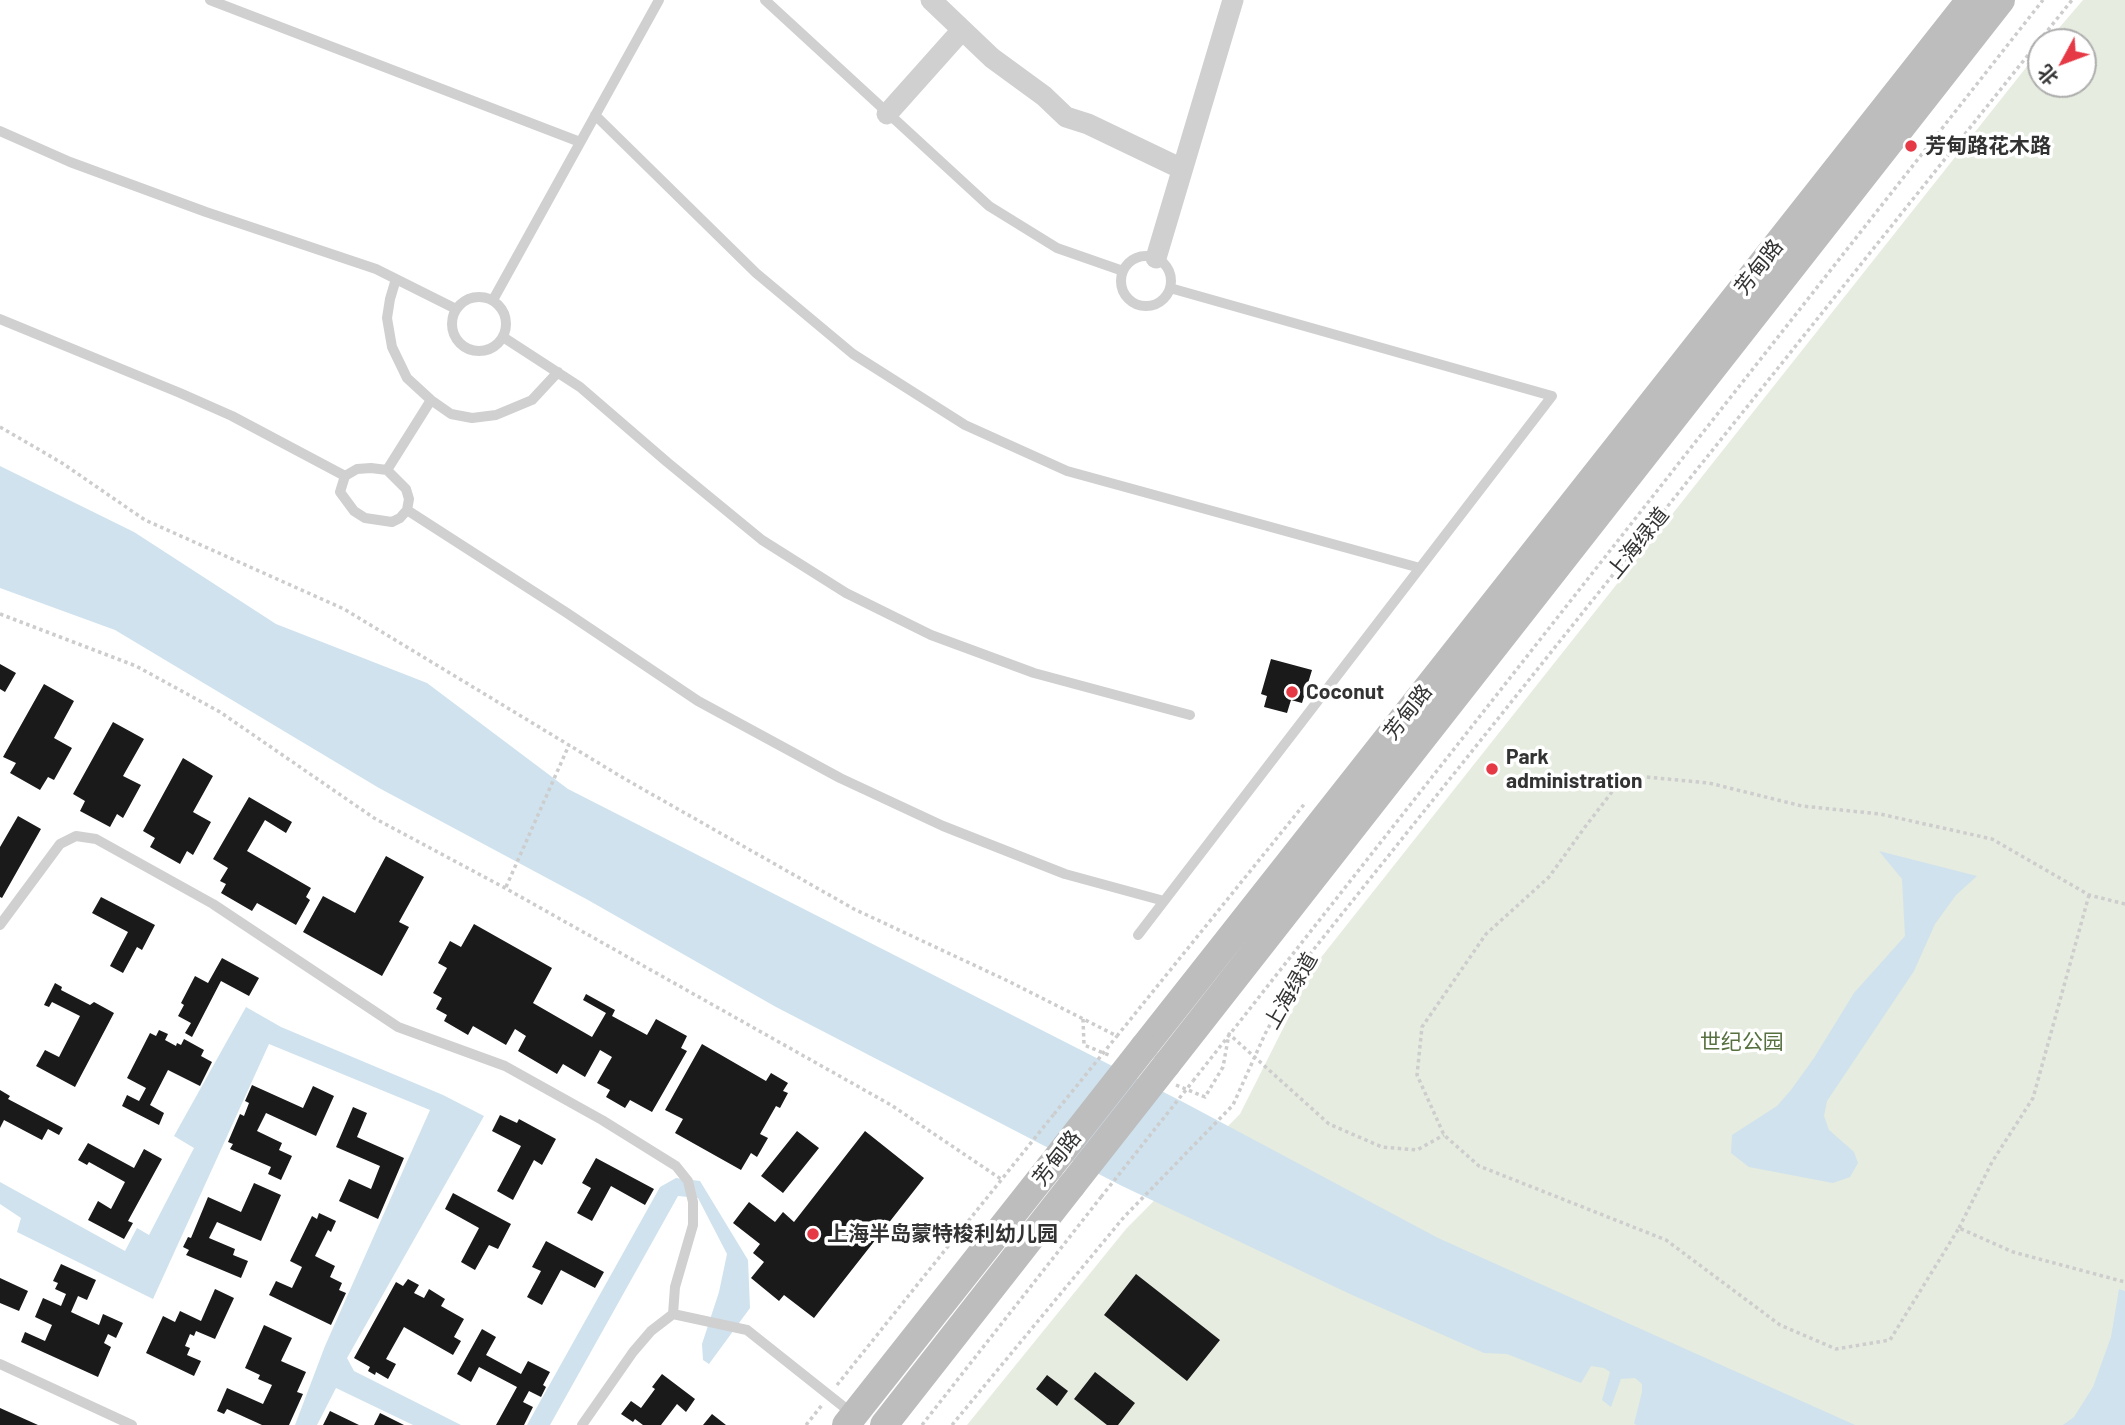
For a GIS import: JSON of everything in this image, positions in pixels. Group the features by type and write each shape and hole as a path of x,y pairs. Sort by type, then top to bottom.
{"main road":[{"name":"芳甸路","path":"850,1420 1970,0"},
{"name":"芳甸路","path":"884,1425 2001,0"}],"street":[{"path":"931,0 992,58 1044,96 1066,117 1088,124 1182,169"},
{"path":"1156,258 1233,0"},
{"path":"887,114 962,30"}],"lane":[{"path":"209,0 580,142"},
{"path":"493,300 659,0"},
{"path":"765,0 989,206 1057,248 1123,271"},
{"path":"595,115 756,272 853,354 965,425 1067,471 1420,568"},
{"path":"0,131 107,176 376,269 456,309"},
{"path":"1136,258 1156,258 1169,272 1170,288 1163,299 1155,304 1136,304 1128,299 1122,290 1123,271 1128,263 1136,258"},
{"path":"396,279 387,318 392,347 407,378 451,414 472,418 496,415 532,400 558,372"},
{"path":"1138,935 1552,396 1170,288"},
{"path":"482,296 493,300 500,306 506,318 507,328 503,337 492,348 479,351 466,347 458,341 452,327 456,309 472,297 482,296"},
{"path":"0,319 232,416 345,476"},
{"path":"503,337 580,387 762,540 846,593 930,635 1034,673 1189,715"},
{"path":"387,470 431,400"},
{"path":"371,467 387,470 406,489 409,499 407,510 392,522 366,518 354,511 340,492 345,476 356,469 371,467"},
{"path":"407,510 698,701 840,778 943,826 1065,874 1164,901"},
{"path":"0,925 60,844 76,836 96,839 213,904 398,1027 505,1066 602,1120 676,1166 688,1181 693,1202 693,1226 675,1287 673,1314 651,1331 633,1352 582,1425"},
{"path":"673,1314 747,1330 830,1395 850,1420"},
{"path":"0,1364 132,1425"}],"path":[{"path":"922,1425 2043,0"},
{"name":"上海绿道","path":"952,1425 1124,1217 1233,1105 1255,1056 1306,959 2072,0"},
{"path":"0,427 62,463 145,520 344,609 569,745 853,909 1008,981 1117,1036 806,1425"},
{"path":"0,614 136,666 220,712 374,818 505,888 891,1105 1001,1179"},
{"path":"505,888 569,745"},
{"path":"2089,895 2033,1098 1992,1162 1959,1228 1890,1340 1836,1349 1780,1325 1666,1240 1479,1167 1444,1135 1417,1075 1422,1027 1486,934 1549,877 1615,788 1646,778 1709,783 1802,806 1880,814 1992,839 2089,895 2125,904"},
{"path":"1229,1034 1329,1124 1382,1147 1417,1150 1444,1135"},
{"path":"1959,1228 2013,1252 2125,1282"}],"green space":[{"name":"世纪公园","path":"2083,0 2125,0 2125,1425 967,1425 1126,1229 1240,1114 1315,965 2027,66 2027,98 2097,98 2097,28 2059,28"}],"water":[{"path":"0,466 134,532 276,624 427,683 568,789 1183,1102 1438,1238 1855,1425 1637,1425 1634,1424 1642,1384 1635,1378 1621,1379 1611,1407 1602,1400 1610,1372 1604,1368 1591,1366 1581,1383 1507,1354 1484,1353 1350,1294 1120,1185 776,1007 588,900 379,788 115,630 0,588"},
{"path":"1879,851 1977,876 1956,895 1935,924 1914,971 1827,1101 1824,1116 1829,1130 1854,1152 1858,1163 1850,1177 1833,1183 1749,1167 1731,1153 1732,1135 1777,1106 1791,1090 1854,993 1905,936 1902,879"},
{"path":"246,1007 281,1027 443,1095 484,1116 347,1358 354,1371 461,1425 413,1425 336,1388 317,1425 295,1425 325,1346 430,1110 269,1044 153,1299 17,1232 21,1218 0,1204 0,1182 125,1251 137,1228 149,1235 194,1148 174,1136"},
{"path":"676,1178 700,1181 748,1260 750,1308 709,1364 703,1360 702,1344 719,1292 727,1254 698,1198 678,1196 550,1425 527,1425 660,1187"},
{"path":"2119,1289 2125,1291 2125,1425 2063,1425 2074,1417 2093,1387 2111,1337"}],"building":[{"path":"1271,659 1312,670 1302,703 1291,700 1287,713 1264,707 1267,696 1261,694"},
{"path":"0,664 16,673 5,692 0,689"},
{"path":"44,684 74,701 54,738 72,748 54,780 48,777 40,790 10,773 16,763 3,757"},
{"path":"113,722 144,739 123,776 141,785 123,818 117,814 110,827 80,811 85,801 73,794"},
{"path":"183,758 213,776 193,812 211,822 193,855 187,851 180,864 150,847 155,838 143,831"},
{"path":"249,797 292,822 286,833 265,820 247,851 311,888 306,897 310,900 296,925 257,903 252,911 221,893 226,884 220,881 228,868 213,859"},
{"path":"18,816 41,829 2,898 0,847"},
{"path":"386,856 424,877 399,922 409,927 382,976 303,932 323,896 355,913"},
{"path":"101,897 155,925 142,950 137,947 123,973 110,966 128,932 92,913"},
{"path":"474,924 552,968 533,1003 592,1037 606,1013 583,1000 586,994 615,1010 612,1016 647,1035 656,1019 687,1036 681,1048 687,1051 652,1112 630,1100 625,1108 606,1097 610,1090 597,1083 612,1057 600,1050 585,1077 563,1064 557,1074 518,1051 526,1036 515,1029 506,1045 473,1026 468,1035 444,1021 447,1015 436,1009 442,998 433,993 447,968 438,963 450,941 461,947"},
{"path":"222,958 259,978 249,996 221,981 192,1037 185,1033 191,1023 178,1016 184,1005 181,1003 195,976 208,983"},
{"path":"55,983 62,987 61,990 90,1005 94,1002 114,1013 75,1087 36,1066 45,1050 59,1057 80,1016 52,1002 49,1007 44,1005"},
{"path":"159,1030 168,1034 165,1040 176,1046 177,1043 181,1045 184,1039 204,1050 201,1056 212,1062 200,1086 168,1070 150,1105 164,1113 159,1125 122,1106 127,1095 139,1101 146,1088 127,1078 150,1033 156,1036"},
{"path":"702,1044 766,1081 771,1073 788,1083 783,1091 788,1093 780,1108 776,1106 760,1134 768,1138 757,1157 751,1153 741,1170 675,1133 683,1119 665,1110"},
{"path":"252,1085 303,1108 313,1086 334,1096 316,1136 266,1113 257,1131 282,1143 279,1150 292,1156 281,1180 268,1174 271,1167 230,1149 233,1144 228,1142 240,1114 244,1116 249,1103 245,1101"},
{"path":"0,1090 10,1096 8,1099 63,1128 59,1135 48,1129 42,1140 4,1120 0,1128"},
{"path":"353,1107 367,1113 357,1137 404,1158 378,1219 339,1201 349,1179 371,1189 380,1166 336,1147"},
{"path":"500,1115 517,1123 519,1119 556,1139 542,1165 534,1160 513,1200 497,1191 521,1146 492,1131"},
{"path":"797,1131 819,1148 783,1193 761,1176"},
{"name":"上海半岛蒙特梭利幼儿园","path":"865,1131 924,1178 814,1318 784,1295 779,1301 751,1278 764,1262 753,1253 760,1244 733,1223 749,1202 775,1222 783,1212 794,1222"},
{"path":"88,1143 134,1168 144,1149 162,1159 128,1221 133,1223 124,1239 88,1220 98,1201 111,1209 125,1182 89,1162 87,1165 78,1160"},
{"path":"596,1158 654,1189 645,1205 611,1186 592,1221 577,1213 591,1188 582,1183"},
{"path":"254,1183 281,1195 261,1241 217,1222 209,1238 235,1249 233,1255 248,1261 241,1278 186,1255 189,1250 183,1247 188,1237 191,1238 208,1197 241,1212"},
{"path":"453,1193 511,1224 498,1249 489,1245 475,1270 461,1262 479,1228 445,1209"},
{"path":"319,1213 336,1221 331,1232 328,1230 315,1256 335,1266 330,1277 342,1283 339,1290 346,1293 331,1325 269,1295 276,1281 292,1288 302,1267 290,1261 312,1216 317,1219"},
{"path":"546,1241 604,1272 595,1288 561,1270 542,1305 527,1297 541,1271 532,1267"},
{"path":"61,1264 96,1280 87,1300 78,1296 71,1312 99,1325 103,1314 123,1323 116,1338 108,1334 104,1343 111,1347 98,1377 21,1342 25,1332 45,1341 52,1325 35,1317 43,1298 61,1306 66,1294 55,1289 58,1283 53,1281"},
{"path":"1136,1274 1220,1340 1187,1381 1104,1315"},
{"path":"0,1278 28,1291 19,1311 0,1303"},
{"path":"408,1279 419,1285 414,1293 424,1298 429,1289 445,1299 441,1306 464,1319 454,1337 461,1341 453,1355 404,1327 386,1359 396,1364 388,1379 368,1371 370,1367 354,1358 396,1282 403,1286"},
{"path":"215,1289 234,1298 215,1339 196,1331 194,1336 190,1334 185,1346 190,1348 187,1355 201,1361 194,1376 146,1353 163,1316 175,1322 180,1311 201,1321"},
{"path":"264,1325 292,1338 281,1361 306,1372 297,1392 303,1394 289,1425 262,1425 227,1409 224,1414 217,1411 227,1388 263,1404 272,1385 258,1379 260,1375 245,1368"},
{"path":"482,1329 496,1337 486,1355 521,1374 528,1361 550,1372 543,1385 546,1387 541,1397 529,1391 523,1402 533,1407 524,1425 496,1425 517,1387 479,1367 471,1382 457,1374"},
{"path":"1095,1372 1135,1403 1118,1425 1107,1425 1074,1399"},
{"path":"662,1374 695,1399 686,1412 677,1404 661,1425 643,1425 621,1414 631,1401 641,1408"},
{"path":"1047,1375 1068,1391 1057,1406 1036,1389"},
{"path":"0,1408 38,1425 0,1425"},
{"path":"330,1411 359,1425 323,1425"},
{"path":"380,1413 404,1425 374,1425"},
{"path":"712,1414 726,1425 703,1425"}],"place":[{"name":"芳甸路花木路","path":"1911,146"},
{"name":"Coconut","path":"1292,692"},
{"name":"Park administration","path":"1492,769"},
{"name":"上海半岛蒙特梭利幼儿园","path":"813,1234"}]}
